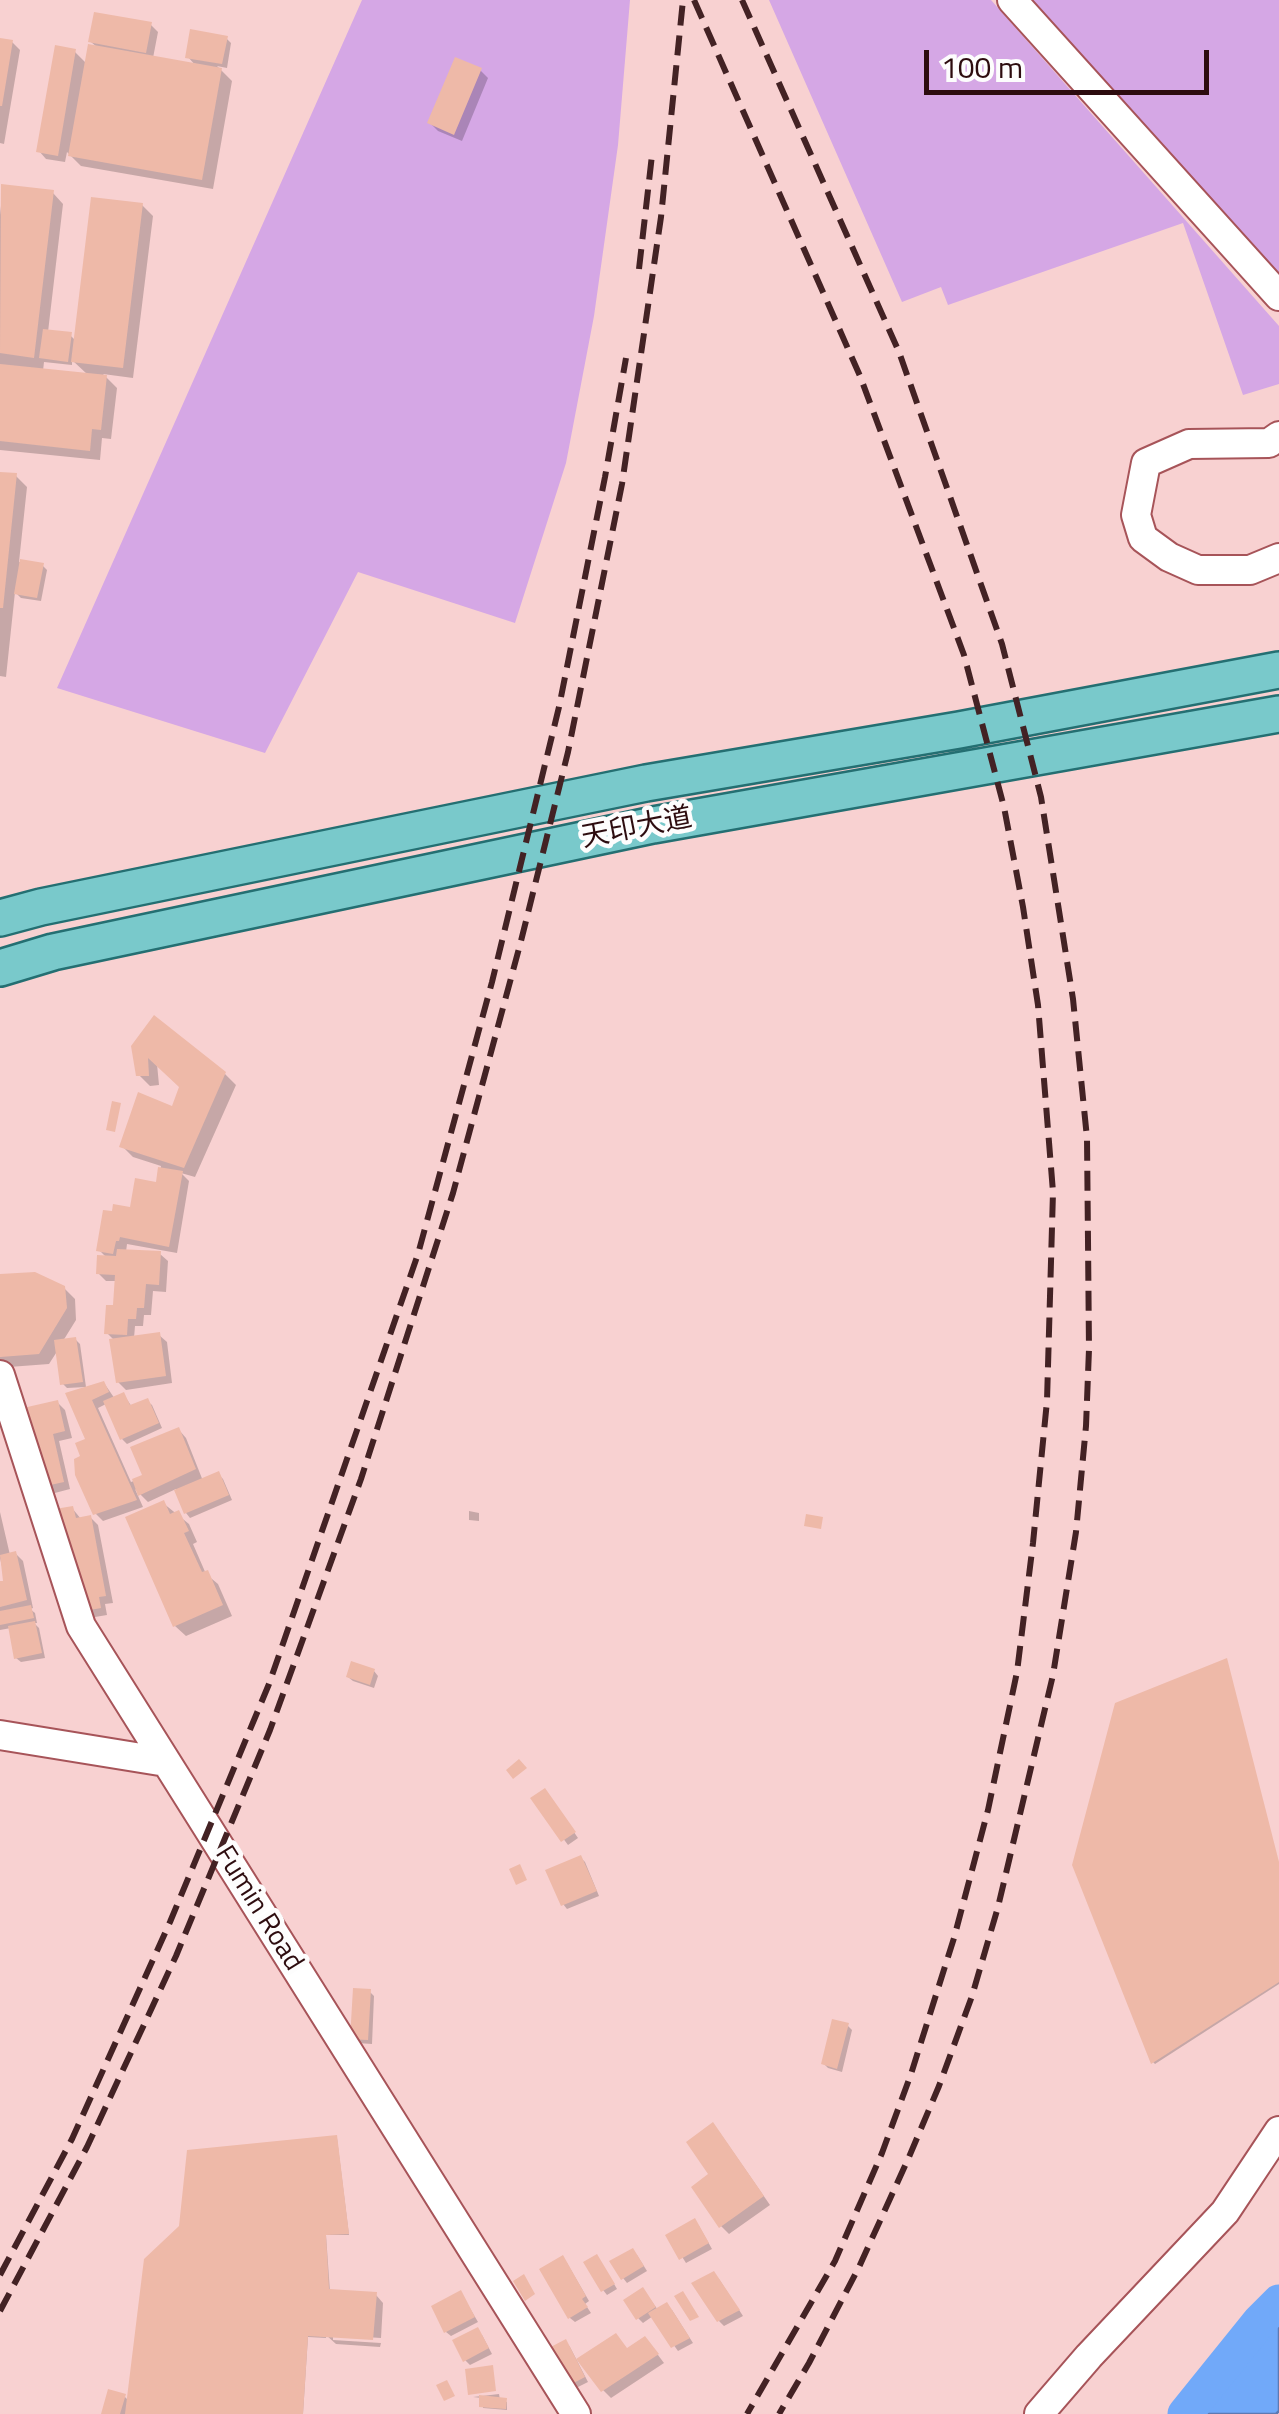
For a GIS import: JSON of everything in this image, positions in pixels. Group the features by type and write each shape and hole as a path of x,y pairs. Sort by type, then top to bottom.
{"main road":[{"name":"天印大道","path":"0,918 41,906 646,783 1279,670"},
{"name":"天印大道","path":"0,968 52,952 653,825 1279,714"}],"street":[{"path":"1012,0 1279,296"},
{"path":"1279,436 1270,443 1189,444 1146,463 1136,514 1143,538 1169,557 1198,570 1250,570 1279,558"},
{"name":"Fumin Road","path":"0,1375 81,1626 576,2414"},
{"path":"0,1735 166,1762"},
{"path":"1039,2414 1225,2212 1279,2132"}],"shaded area":[{"path":"362,0 630,0 618,145 594,316 566,463 515,623 358,572 265,753 57,688"},
{"path":"769,0 991,0 1279,326 1279,384 1243,395 1183,223 948,305 941,287 902,302"},
{"path":"1026,0 1279,0 1279,280"}],"water":[{"path":"1279,2313 1279,2411 1184,2414"}],"building":[{"path":"94,12 152,22 146,53 88,42"},
{"path":"190,29 228,36 222,64 185,58"},
{"path":"0,38 13,40 2,106 0,106"},
{"path":"88,44 222,68 202,180 68,156"},
{"path":"55,45 76,49 58,156 36,152"},
{"path":"455,57 482,68 454,135 427,123"},
{"path":"1,184 54,190 34,358 0,353"},
{"path":"91,197 143,203 123,368 71,362"},
{"path":"43,329 72,332 68,362 39,358"},
{"path":"0,364 107,375 101,430 92,429 90,451 0,441"},
{"path":"0,472 17,473 3,608 0,608"},
{"path":"20,559 44,563 37,598 14,594"},
{"path":"154,1015 226,1072 184,1168 119,1147 138,1092 172,1106 179,1087 148,1058 149,1076 136,1076 131,1046"},
{"path":"112,1101 121,1103 115,1132 106,1130"},
{"path":"158,1167 183,1171 169,1247 120,1237 113,1254 96,1251 103,1210 112,1211 113,1204 130,1207 135,1178 156,1182"},
{"path":"117,1249 161,1251 159,1285 146,1284 144,1308 137,1308 136,1319 128,1319 127,1335 104,1334 106,1305 113,1305 115,1275 96,1274 97,1255 116,1256"},
{"path":"35,1272 65,1286 67,1308 39,1354 0,1357 0,1274"},
{"path":"160,1332 166,1376 116,1383 109,1339"},
{"path":"76,1337 83,1382 60,1385 54,1340"},
{"path":"104,1381 109,1392 92,1400 137,1500 93,1515 75,1475 74,1459 80,1456 75,1443 85,1439 65,1393"},
{"path":"124,1392 130,1405 148,1398 159,1423 120,1440 103,1401"},
{"path":"58,1400 65,1431 53,1434 64,1482 41,1487 23,1408"},
{"path":"179,1427 196,1469 138,1496 132,1479 142,1475 130,1447"},
{"path":"219,1471 229,1495 184,1514 174,1490"},
{"path":"164,1500 170,1514 179,1510 189,1531 184,1533 202,1572 208,1570 223,1605 173,1627 125,1517"},
{"path":"73,1506 76,1518 91,1515 106,1596 99,1597 101,1608 79,1612 49,1510"},
{"path":"806,1514 823,1517 821,1529 804,1526"},
{"path":"16,1551 27,1600 0,1607 0,1555"},
{"path":"31,1605 34,1618 0,1625 0,1611"},
{"path":"35,1621 42,1653 14,1659 8,1626"},
{"path":"1227,1658 1279,1862 1279,1982 1151,2064 1072,1865 1115,1703"},
{"path":"351,1661 375,1669 370,1685 346,1677"},
{"path":"519,1759 527,1768 513,1779 506,1770"},
{"path":"545,1788 576,1832 561,1842 530,1798"},
{"path":"581,1855 597,1891 561,1906 545,1870"},
{"path":"520,1864 527,1880 516,1885 509,1869"},
{"path":"353,1988 371,1989 368,2040 350,2039"},
{"path":"832,2019 849,2023 837,2069 821,2064"},
{"path":"713,2122 764,2196 719,2228 691,2187 708,2174 686,2142"},
{"path":"337,2135 349,2234 326,2235 329,2289 377,2292 373,2340 308,2336 303,2414 125,2414 144,2259 179,2226 187,2150"},
{"path":"695,2218 709,2243 679,2260 665,2235"},
{"path":"633,2248 644,2266 621,2280 609,2261"},
{"path":"597,2254 615,2284 601,2292 583,2262"},
{"path":"563,2255 588,2307 568,2319 539,2269"},
{"path":"714,2271 740,2310 717,2322 691,2283"},
{"path":"524,2274 535,2294 525,2301 513,2281"},
{"path":"643,2287 656,2307 636,2320 623,2300"},
{"path":"461,2290 475,2317 444,2333 431,2306"},
{"path":"683,2291 699,2317 690,2321 674,2296"},
{"path":"667,2302 690,2338 671,2348 648,2313"},
{"path":"478,2327 489,2348 463,2362 452,2340"},
{"path":"616,2333 627,2348 645,2336 659,2354 601,2392 576,2359"},
{"path":"566,2339 585,2377 564,2388 545,2350"},
{"path":"493,2365 496,2391 468,2395 465,2369"},
{"path":"447,2380 455,2396 444,2401 436,2385"},
{"path":"108,2389 126,2394 120,2414 101,2414"},
{"path":"479,2395 507,2398 506,2409 479,2407"}],"waterway":[{"path":"1185,2414 1279,2302"}],"railway":[{"path":"0,2311 87,2147 176,1956 270,1730 361,1479 453,1193 568,752 622,484 661,217 683,0"},
{"path":"694,0 860,376 964,655 1004,807 1023,907 1038,1005 1053,1192 1047,1401 1033,1543 1017,1672 988,1810 954,1938 882,2153 835,2261 747,2414"},
{"path":"742,0 899,352 1002,644 1041,797 1073,999 1087,1138 1089,1349 1076,1532 1053,1675 998,1907 972,1996 909,2157 859,2267 779,2414"},
{"path":"639,269 652,155"},
{"path":"0,2275 72,2139 170,1922 269,1684 418,1254 492,982 559,707 626,358"}]}
